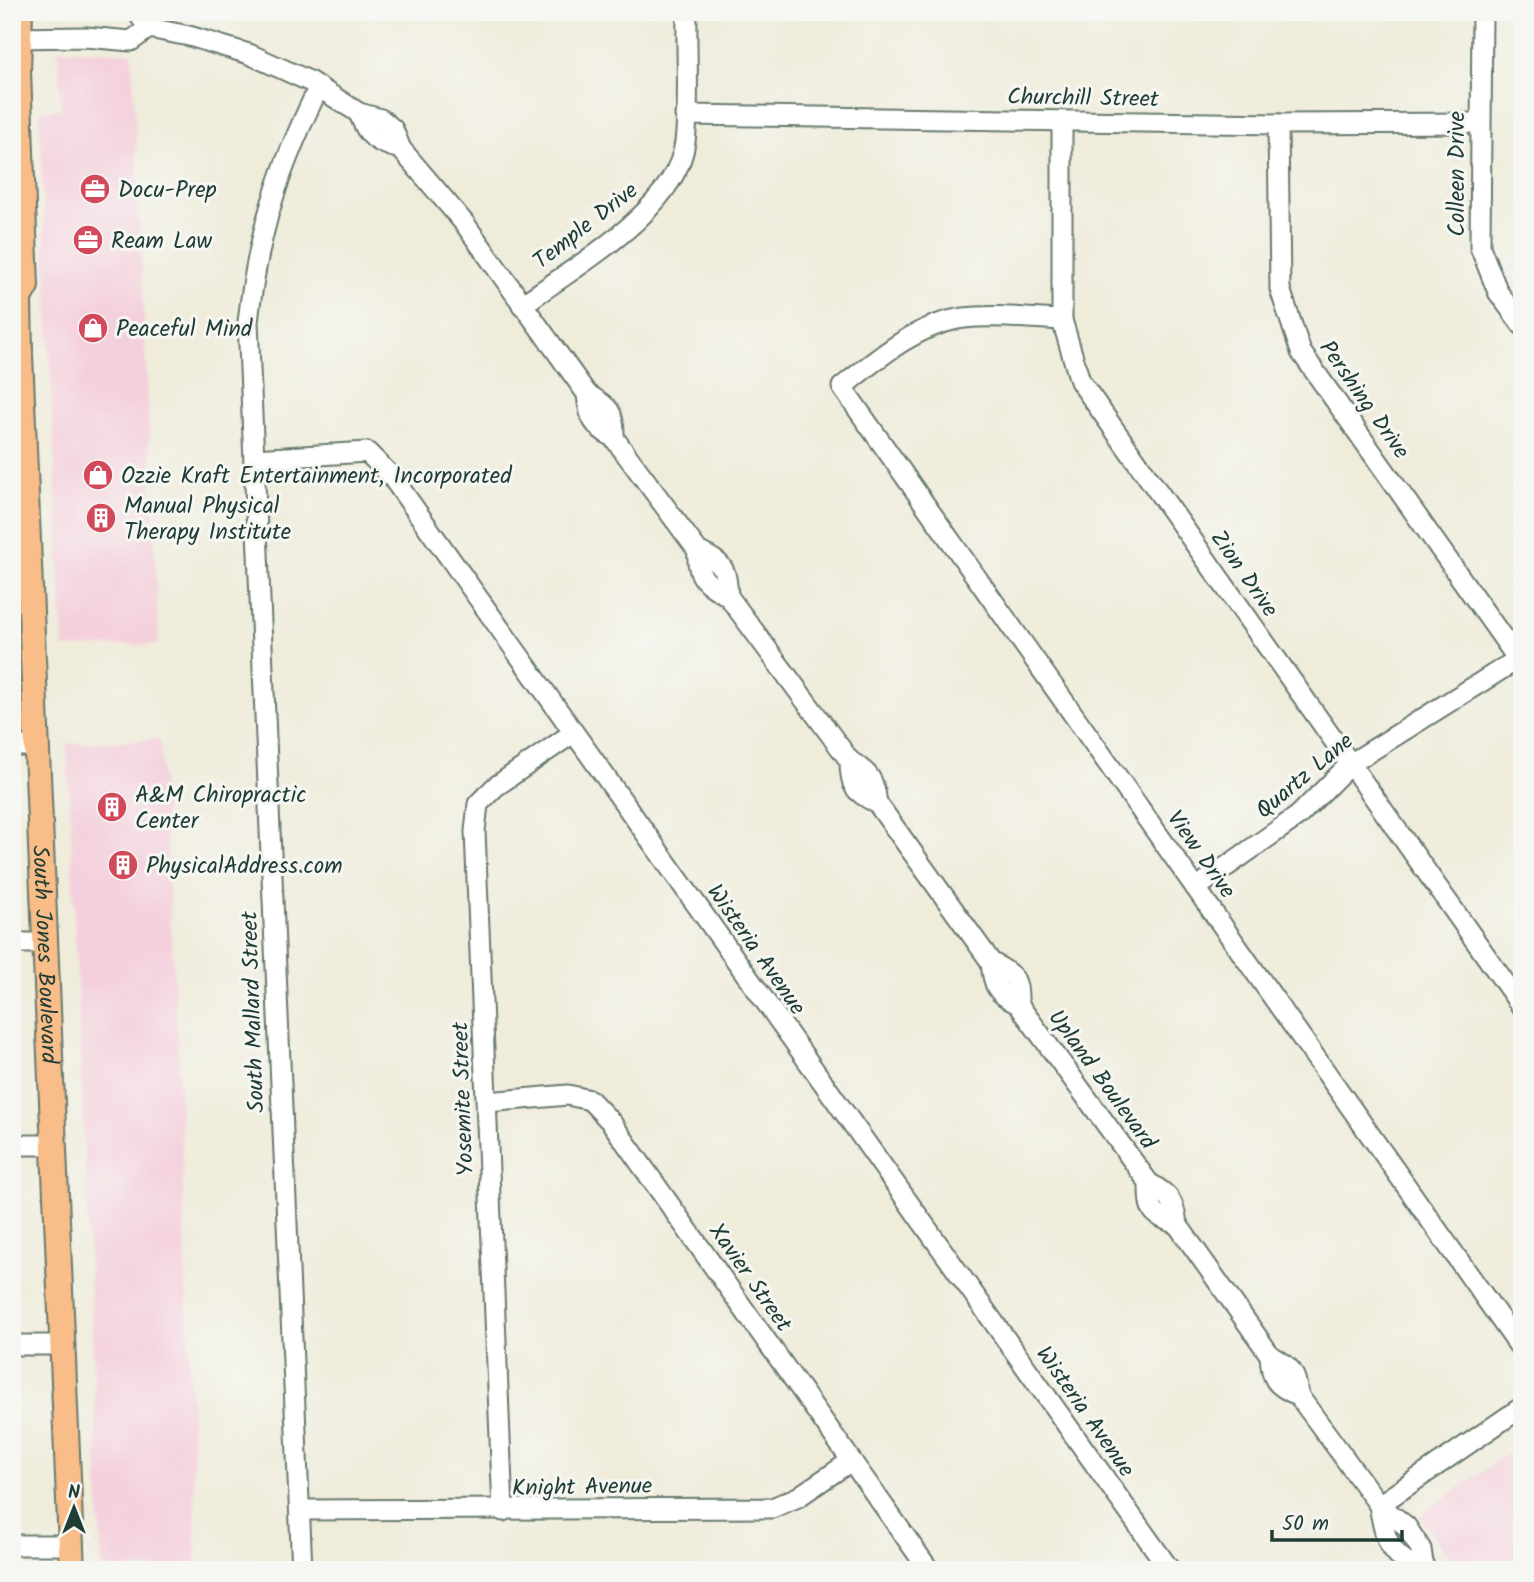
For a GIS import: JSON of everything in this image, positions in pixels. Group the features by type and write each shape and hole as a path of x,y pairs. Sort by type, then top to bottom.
{"main road":[{"name":"South Jones Boulevard","path":"20,12 15,38 26,286 15,303 20,546 38,746 72,1570"}],"street":[{"path":"15,38 86,37 131,41 149,28 137,12"},
{"name":"Temple Drive","path":"522,305 642,216 667,190 685,144 687,12"},
{"name":"Colleen Drive","path":"1482,12 1480,247 1498,292 1522,325"},
{"name":"Upland Boulevard","path":"149,28 241,51 319,87 359,113 365,132 379,143 401,149 444,195 587,394 588,415 597,428 614,438 698,551 697,568 708,584 728,596 850,761 850,784 856,794 877,803 991,962 993,985 1001,996 1018,1004 1149,1183 1149,1205 1157,1217 1177,1224 1269,1355 1271,1376 1279,1388 1298,1395 1379,1505 1385,1539 1403,1562 1422,1570"},
{"name":"South Mallard Street","path":"302,1570 248,322 254,265 280,170 319,87"},
{"name":"Churchill Street","path":"685,114 1278,124 1480,123"},
{"name":"Zion Drive","path":"1062,121 1062,320 1080,381 1522,1007"},
{"name":"Pershing Drive","path":"1278,124 1280,289 1301,352 1520,662"},
{"name":"View Drive","path":"1062,320 964,318 923,330 887,351 842,387 1522,1350"},
{"name":"Wisteria Avenue","path":"254,459 367,452 392,477 1170,1570"},
{"name":"Quartz Lane","path":"1196,888 1298,816 1350,764 1520,662"},
{"name":"Yosemite Street","path":"503,1511 475,831 478,804 495,787 573,733"},
{"path":"12,746 38,746"},
{"path":"12,943 46,943"},
{"name":"Xavier Street","path":"487,1102 568,1095 590,1100 611,1122 929,1570"},
{"path":"12,1145 54,1145"},
{"path":"12,1345 62,1345"},
{"path":"1379,1505 1522,1407"},
{"name":"Knight Avenue","path":"300,1510 772,1508 798,1497 851,1461"},
{"path":"12,1545 72,1545"}],"shaded area":[{"path":"58,49 132,53 159,644 63,648 39,111 61,109"},
{"path":"160,739 178,1045 197,1567 102,1570 67,744"},
{"path":"1522,1443 1522,1570 1459,1570 1419,1516"}],"place":[{"name":"Docu-Prep","path":"95,189"},
{"name":"Ream Law","path":"88,240"},
{"name":"Peaceful Mind","path":"93,328"},
{"name":"Ozzie Kraft Entertainment, Incorporated","path":"98,475"},
{"name":"Manual Physical Therapy Institute","path":"101,518"},
{"name":"A&M Chiropractic Center","path":"112,807"},
{"name":"PhysicalAddress.com","path":"123,865"}]}
